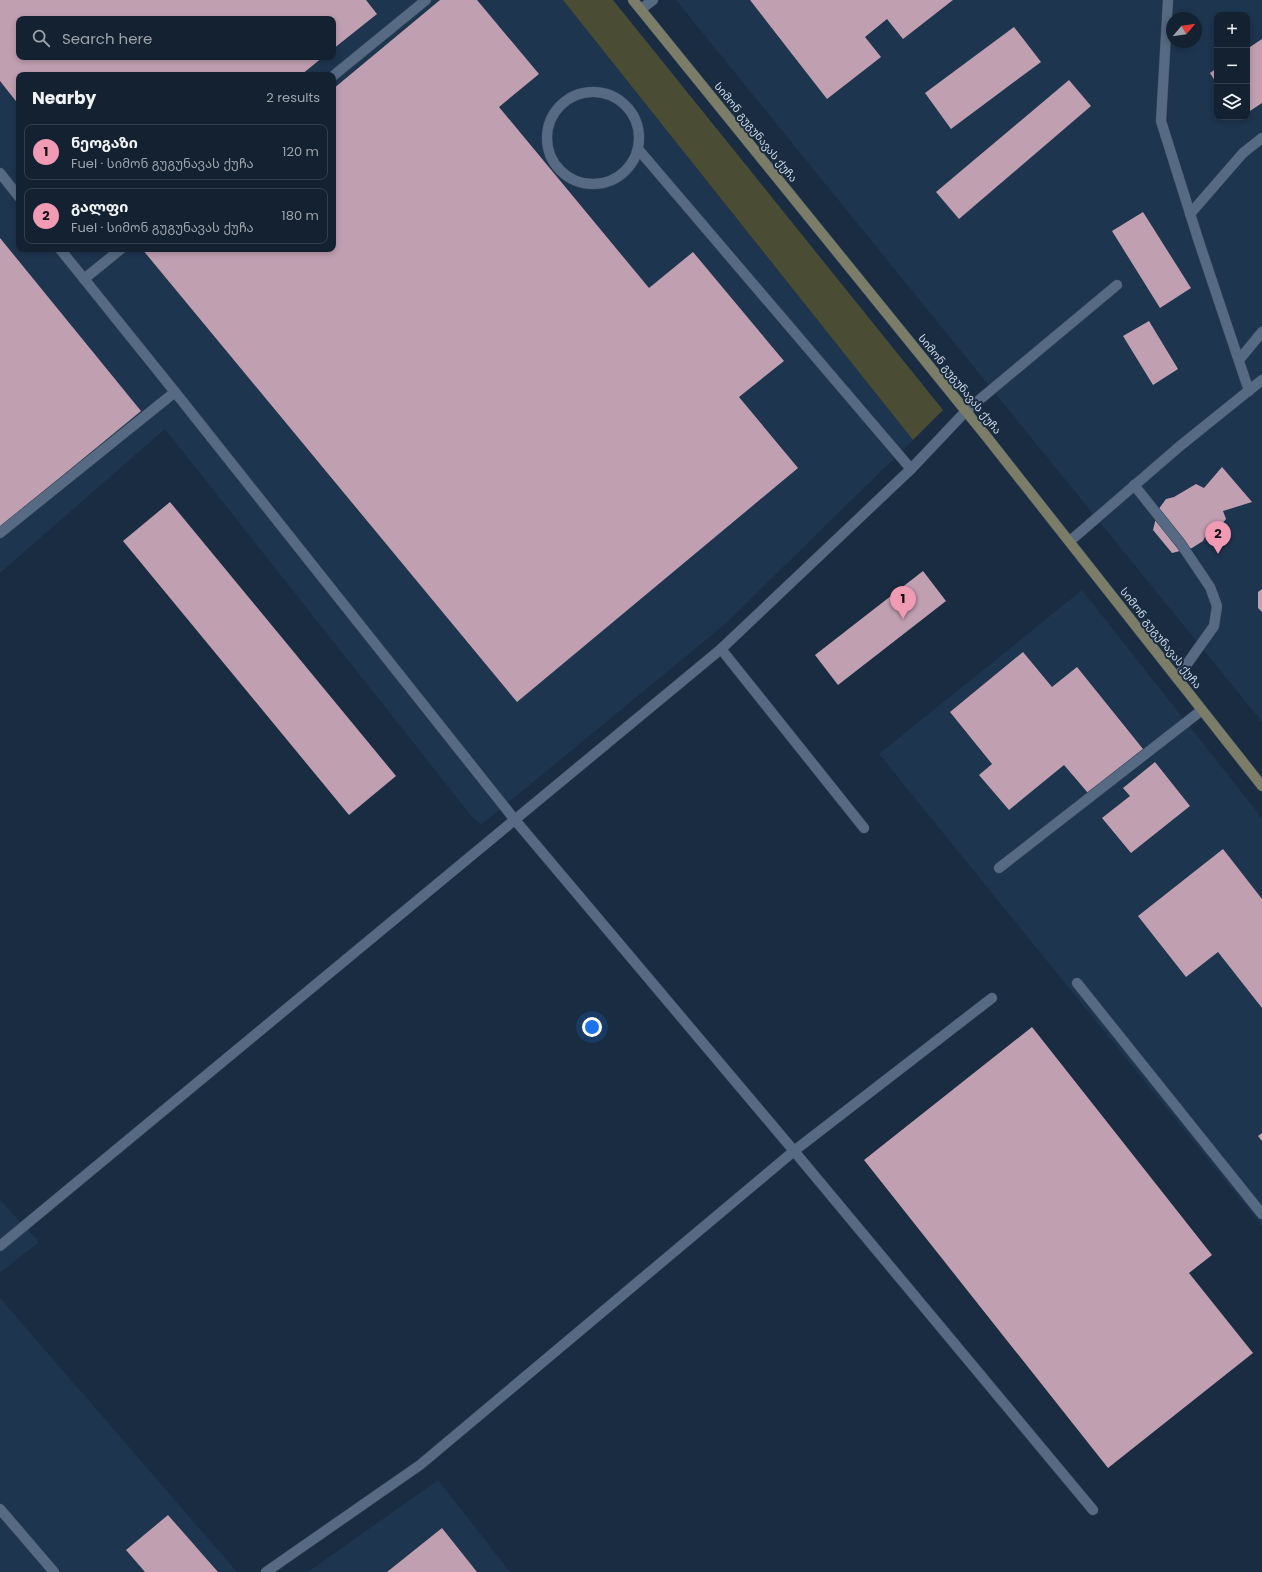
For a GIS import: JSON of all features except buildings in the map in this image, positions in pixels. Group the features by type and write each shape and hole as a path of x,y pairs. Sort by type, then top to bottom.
{"main road":[{"name":"სიმონ გუგუნავას ქუჩა","path":"633,0 966,411 1262,786"}],"lane":[{"path":"336,74 426,0"},
{"path":"641,9 653,0"},
{"path":"1168,0 1161,121 1190,214 1249,391"},
{"path":"594,91 608,94 621,100 632,111 638,125 640,141 638,149 636,157 627,170 614,180 599,185 583,184 568,177 556,166 549,153 547,139 549,124 555,111 566,100 579,94 594,91"},
{"path":"1190,214 1243,153 1262,138"},
{"path":"638,149 911,469"},
{"path":"0,173 16,193"},
{"path":"62,252 515,820 794,1151 1093,1510"},
{"path":"84,279 117,252"},
{"path":"0,1246 721,649 911,469 966,411 1117,285"},
{"path":"1239,360 1262,332"},
{"path":"1070,541 1180,446 1262,380"},
{"path":"0,533 175,392"},
{"path":"1134,485 1181,544 1210,587 1217,606 1214,626 1177,678"},
{"path":"721,649 864,828"},
{"path":"999,868 1202,710"},
{"path":"1077,983 1262,1214"},
{"path":"266,1572 420,1465 794,1151 992,998"},
{"path":"0,1509 54,1572"}],"shaded area":[{"path":"0,0 563,0 913,440 724,625 481,825 469,813 165,429 0,573"},
{"path":"676,0 1262,0 1262,722"},
{"path":"1082,590 1262,818 1262,1226 879,754"},
{"path":"0,1200 39,1242 0,1273"},
{"path":"0,1298 237,1572 0,1572"},
{"path":"438,1480 510,1572 308,1572"}],"green space":[{"path":"563,0 613,0 943,410 913,440"}],"place":[{"name":"გალფი","path":"1218,554"},
{"name":"ნეოგაზი","path":"903,619"}]}
